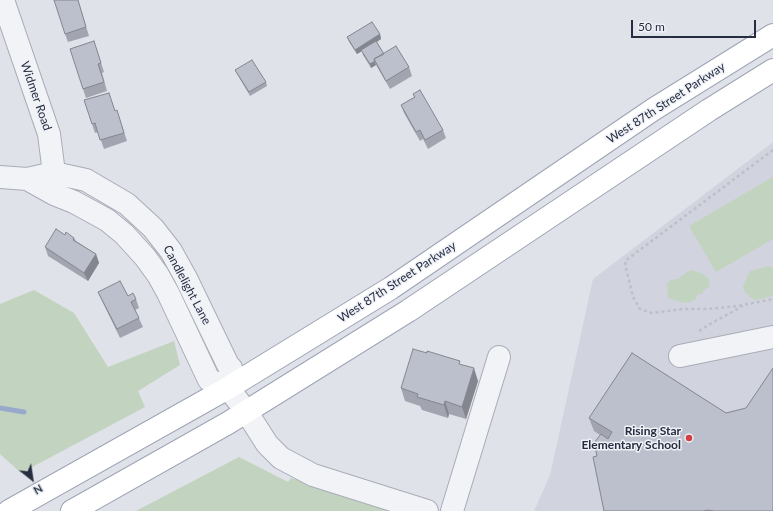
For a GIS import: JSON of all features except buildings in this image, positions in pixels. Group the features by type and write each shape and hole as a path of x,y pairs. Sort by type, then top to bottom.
{"main road":[{"name":"West 87th Street Parkway","path":"16,509 228,388 391,288 654,109 773,35"},
{"path":"72,511 228,423 408,311 709,110 773,70"}],"street":[{"name":"Widmer Road","path":"3,0 49,134 54,173 54,194"},
{"name":"Candlelight Lane","path":"0,177 27,179 54,173 86,180 127,204 153,228 171,251 186,278 228,365 231,368 228,388"},
{"name":"Candlelight Lane","path":"27,179 108,220 146,257 168,293 209,380 228,388 246,411 267,444 282,458 313,475 427,511"},
{"path":"135,246 153,228"},
{"path":"680,356 773,336"},
{"path":"452,511 499,357"}],"path":[{"path":"773,150 625,261 633,297 640,309 652,313 682,309 708,309 745,305 773,299"},
{"path":"696,333 745,305"}],"shaded area":[{"path":"773,142 773,511 534,511 550,475 593,279"}],"green space":[{"path":"773,177 773,239 716,272 689,226"},
{"path":"769,266 773,268 773,296 755,300 744,291 743,286 750,271"},
{"path":"692,270 701,273 708,278 710,282 709,287 704,290 702,294 698,294 695,300 690,302 685,303 668,298 667,284 671,280 678,279"},
{"path":"34,290 74,313 108,367 174,341 180,365 138,391 145,407 21,473 0,454 0,304"},
{"path":"239,457 288,482 291,478 394,511 136,511"}],"waterway":[{"path":"0,408 24,412"}],"place":[{"name":"Rising Star Elementary School","path":"689,438"}]}
